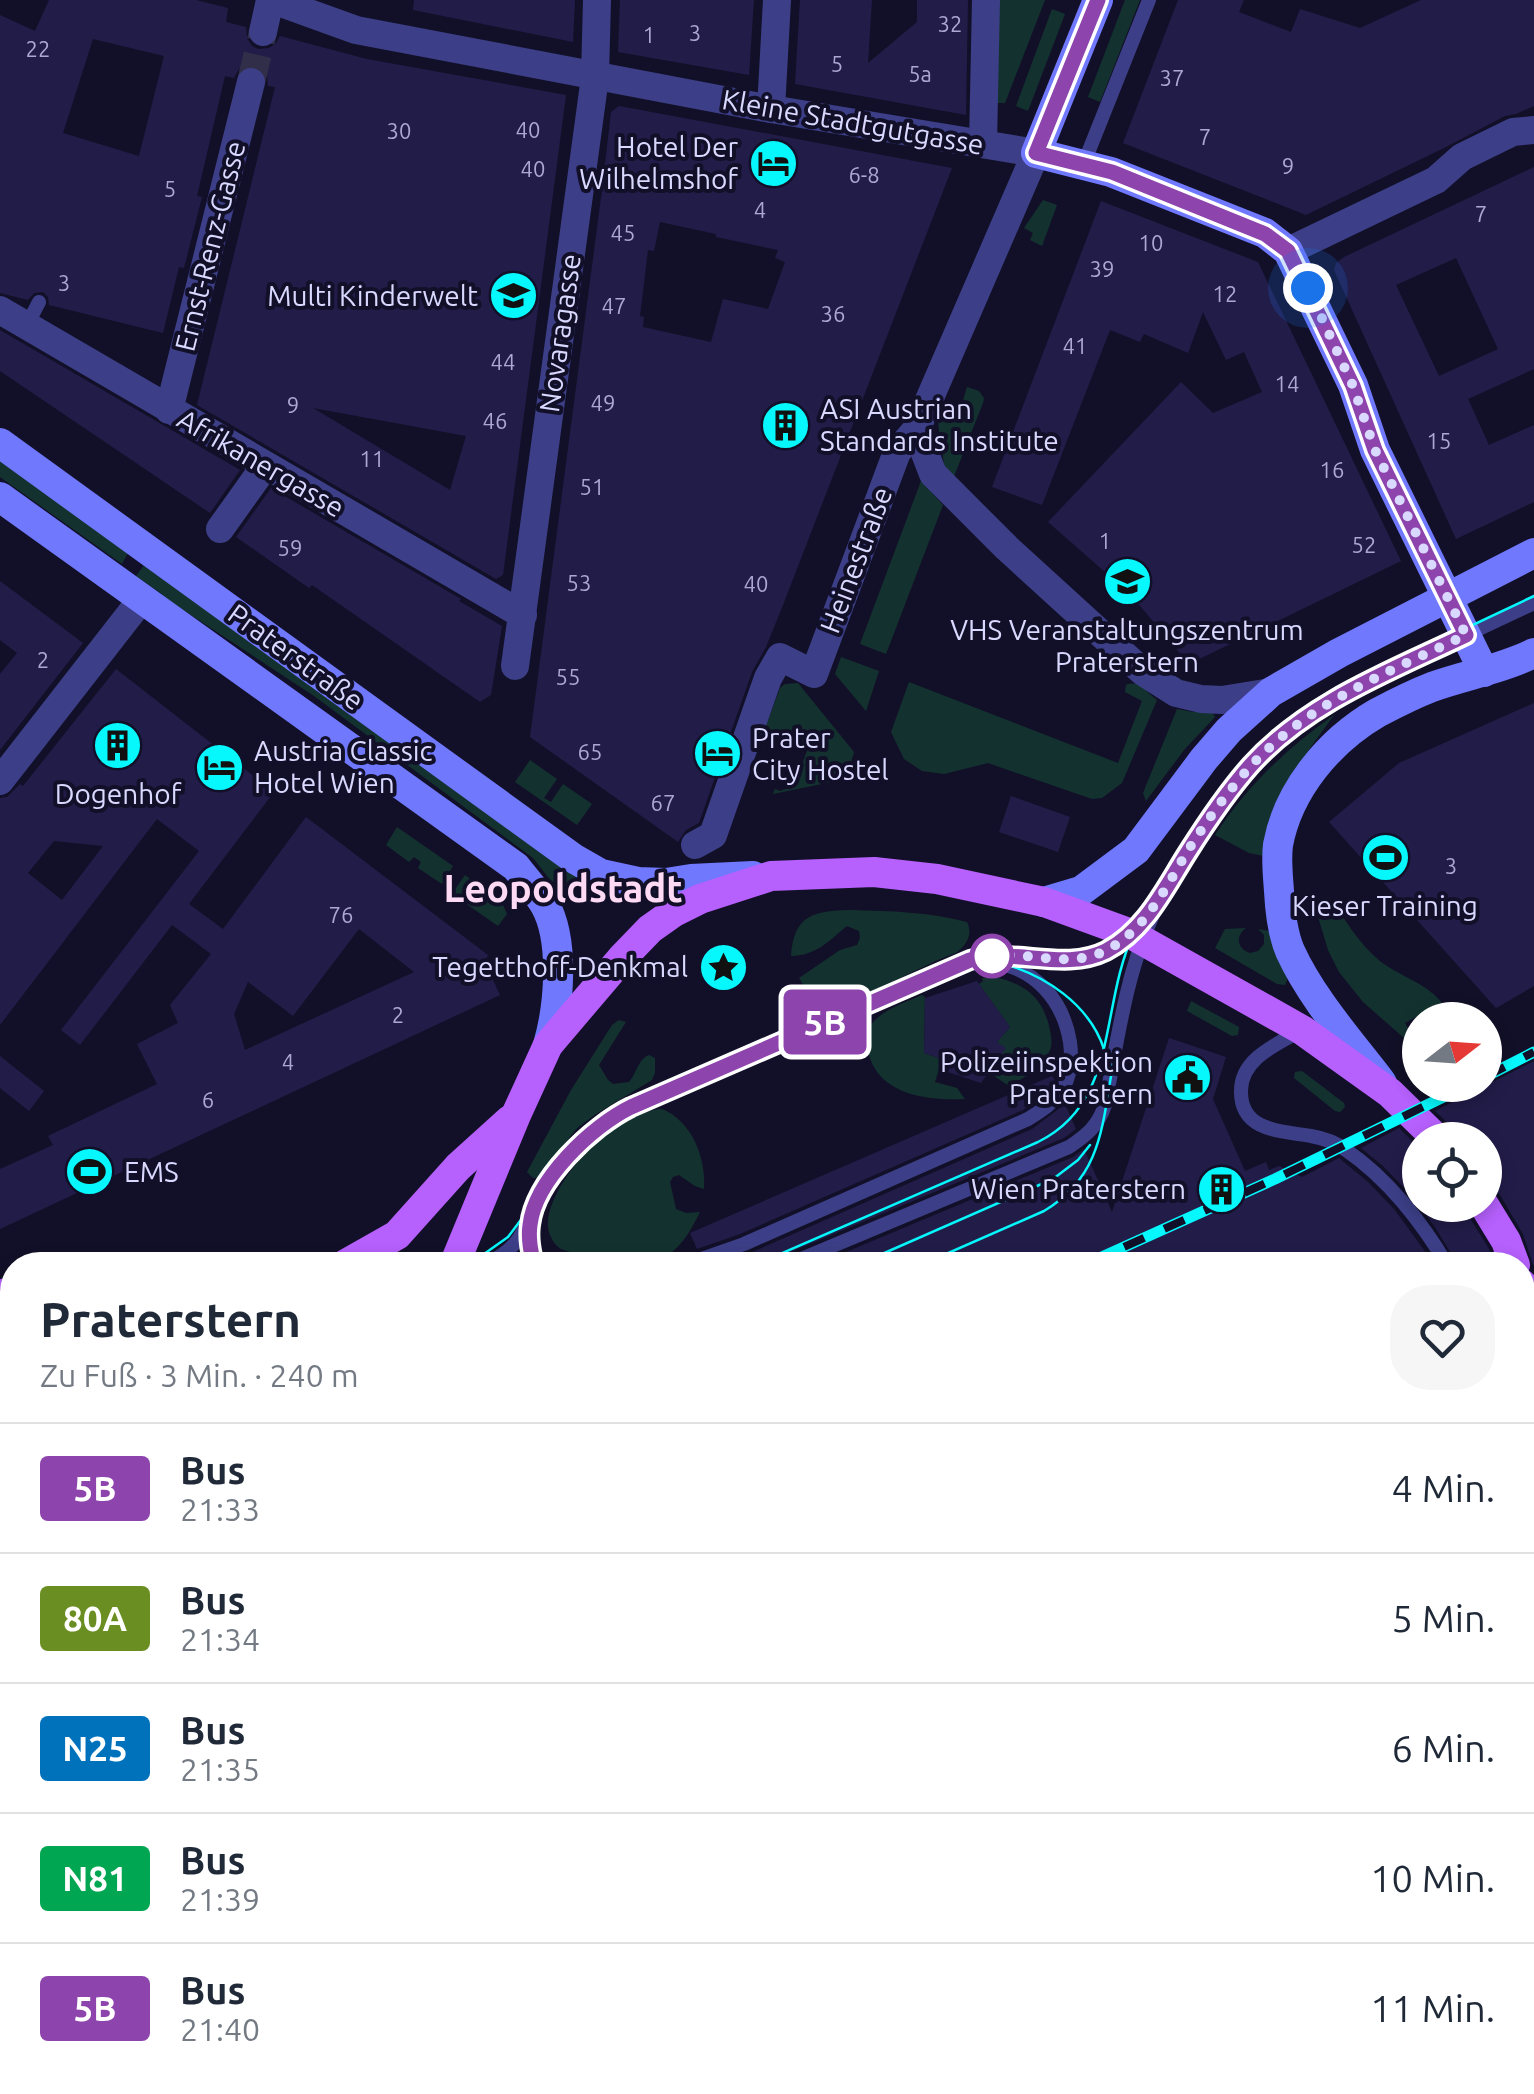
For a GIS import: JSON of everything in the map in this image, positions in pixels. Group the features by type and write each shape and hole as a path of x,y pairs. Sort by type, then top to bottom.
{"main road":[{"name":"Heinestraße","path":"1036,153 1098,0"},
{"name":"Kleine Stadtgutgasse","path":"1036,153 1112,172 1265,234 1288,251"},
{"path":"1288,251 1353,386 1375,450 1484,672"},
{"name":"Praterstraße","path":"0,442 574,858 602,874 666,883 771,876"},
{"name":"Praterstraße","path":"0,497 516,867 546,907 554,935 558,995 548,1045"},
{"path":"1044,902 1081,890 1136,850 1204,759 1271,692 1534,553"},
{"path":"1420,1122 1390,1093 1311,988 1289,948 1280,916 1278,847 1284,820 1310,772 1329,749 1378,713 1430,688 1534,653"},
{"path":"459,1252 548,1045 650,929 700,898 771,876 874,872 937,879 1044,902 1136,937 1302,1030 1390,1093"},
{"path":"367,1252 397,1235 458,1167 516,1115"},
{"path":"1494,1222 1510,1252"}],"street":[{"path":"263,32 272,0"},
{"name":"Kleine Stadtgutgasse","path":"272,0 356,30 771,109 1036,153"},
{"name":"Novaragasse","path":"514,666 595,76 598,0"},
{"path":"771,109 777,0"},
{"path":"983,144 986,0"},
{"name":"Ernst-Renz-Gasse","path":"169,410 250,82"},
{"path":"1288,251 1436,180 1462,157 1513,132 1534,130"},
{"name":"Heinestraße","path":"695,845 714,835 768,678 780,657 814,674 897,452 916,430 1036,153"},
{"name":"Afrikanergasse","path":"0,310 33,314 169,410 522,615"},
{"path":"916,430 933,474 1007,548 1143,672 1176,693 1201,699 1222,700 1271,692"},
{"path":"220,528 265,466"},
{"path":"0,781 141,600"}],"lane":[{"path":"1084,164 1149,0"},
{"path":"818,1252 1069,1148 1092,1132 1106,1105 1136,937 1214,812 1243,774 1270,747 1348,692 1534,604"},
{"path":"508,1252 566,1158 611,1117 970,960 992,956 1067,960 1091,956 1136,937"},
{"path":"721,1252 1028,1120 1049,1105 1063,1088 1070,1073 1071,1052 1063,1015 1051,994 1032,976 1004,964 976,962 948,969"},
{"path":"1302,1030 1267,1050 1246,1069 1240,1092 1248,1115 1272,1130 1319,1138 1345,1149 1408,1210 1438,1252"},
{"path":"531,1218 532,1252"}],"green space":[{"path":"997,0 1045,0 1005,103 993,103"},
{"path":"1125,0 1140,0 1100,102 1088,97"},
{"path":"1052,9 1065,14 1028,111 1016,106"},
{"path":"1043,200 1057,205 1042,246 1030,240 1033,233 1024,228"},
{"path":"967,387 979,391 984,398 953,479 945,471 937,416 962,404"},
{"path":"0,461 128,553 122,564 0,477"},
{"path":"921,481 943,505 886,654 860,644"},
{"path":"144,565 579,878 575,890 565,897 533,858 314,696 162,596 136,576"},
{"path":"841,657 879,671 866,711 835,674"},
{"path":"909,682 1118,763 1142,701 1125,692 1126,685 1139,685 1157,700 1122,783 1102,798 1092,799 988,763 944,774 922,771 904,759 891,732"},
{"path":"798,683 854,752 846,779 773,794 775,789 794,786 808,748 764,731 780,688"},
{"path":"1177,709 1212,712 1215,717 1184,750 1146,801 1143,793"},
{"path":"1334,715 1290,776 1264,856 1249,853 1215,835 1269,769"},
{"path":"530,760 557,779 544,798 551,802 563,784 592,804 577,825 515,782"},
{"path":"397,827 453,866 442,884 418,868 421,862 414,857 409,862 386,845"},
{"path":"465,875 502,903 507,914 498,926 452,894"},
{"path":"1330,898 1373,955 1441,1002 1402,1002 1402,1036 1363,1002 1339,972 1313,900"},
{"path":"851,910 953,919 967,922 969,935 956,953 855,998 823,1003 810,995 799,978 840,950 857,945 859,931 847,926 816,950 791,956 796,931 817,914"},
{"path":"1246,928 1239,942 1250,953 1264,944 1264,935 1258,929 1270,931 1288,978 1285,985 1215,948 1225,929"},
{"path":"994,977 1030,992 1042,1007 1051,1035 1050,1050 1043,1062 1009,1086 988,1072 1005,1049 997,1042 1010,1027 979,984 982,978"},
{"path":"922,995 924,1053 942,1059 935,1082 957,1088 965,1099 936,1099 906,1092 893,1086 873,1066 866,1042 873,1022"},
{"path":"1191,1001 1239,1027 1238,1035 1232,1036 1187,1011"},
{"path":"619,1020 626,1022 599,1065 613,1084 629,1082 649,1055 655,1058 652,1080 577,1128 537,1178 533,1178 527,1172 571,1090"},
{"path":"1302,1071 1345,1107 1335,1111 1294,1078 1295,1072"},
{"path":"655,1110 672,1115 689,1131 702,1165 704,1189 679,1175 670,1182 676,1209 700,1212 683,1241 671,1252 572,1252 559,1248 548,1225 564,1180 606,1133"}],"building":[{"path":"49,0 196,0 228,8 226,22 246,27 247,38 258,49 269,48 280,36 367,59 566,95 503,575 496,579 197,405 275,87 268,86 262,69 247,65 234,78 225,76 197,196 202,197 163,333 49,305 43,292 34,293 28,300 0,293 0,15 35,31","holes":["93,39 164,56 139,156 63,133","313,408 466,436 450,490"]},
{"path":"414,0 575,0 573,42 413,10"},
{"path":"620,0 754,0 749,75 618,52"},
{"path":"800,0 872,0 868,63 917,22 917,0 968,0 966,115 795,84"},
{"path":"1178,0 1244,0 1239,12 1291,32 1300,9 1360,28 1421,0 1534,0 1534,106 1505,116 1306,215 1123,143"},
{"path":"619,106 952,168 783,605 752,672 699,823 686,830 678,842 530,737 611,112","holes":["660,222 778,250 775,258 785,262 768,309 723,299 711,342 643,327 644,317 640,316 648,250 654,251"]},
{"path":"1534,167 1534,369 1468,399 1489,445 1534,425 1534,502 1456,539 1334,270 1344,257","holes":["1456,258 1498,349 1439,376 1396,285"]},
{"path":"1101,201 1258,262 1401,561 1189,664 1130,594 1048,522 1181,382 1213,413 1262,392 1244,352 1226,360 1203,312 1188,353 1144,334 1140,342 1110,330 1042,505 992,487"},
{"path":"0,330 240,470 210,513 0,371"},
{"path":"271,488 502,626 491,695 480,702 236,537"},
{"path":"0,581 83,643 0,750 0,674 17,653 0,640"},
{"path":"116,669 274,792 189,904 223,929 306,817 488,955 485,963 500,995 0,1229 0,1169 53,1145 48,1136 157,1084 137,1044 178,1023 170,1005 211,954 172,925 80,1045 61,1030 199,851 157,819 0,1025 0,798 7,797 20,784 23,786","holes":["54,841 103,846 62,900 28,873","359,929 414,972 245,1050 234,1014 248,982 293,1016"]},
{"path":"1534,703 1534,986 1502,1005 1491,1002 1329,822 1399,763"},
{"path":"1011,796 1070,817 1058,852 999,832"},
{"path":"977,981 1010,1027 997,1042 1006,1048 981,1083 939,1069 942,1059 924,1053 925,998"},
{"path":"1169,1038 1226,1057 1213,1099 1245,1171 1266,1162 1269,1170 1279,1166 1302,1177 1339,1158 1394,1209 1425,1252 846,1252 1084,1149 1112,1212"},
{"path":"0,1056 44,1091 29,1111 0,1088"},
{"path":"1534,1061 1534,1252 1529,1252 1502,1198 1502,1122 1447,1122 1435,1111 1453,1102 1502,1102 1502,1077"},
{"path":"1052,1076 1055,1081 1048,1091 1023,1110 740,1234 697,1249 690,1233"},
{"path":"1065,1104 1076,1129 1064,1138 790,1252 753,1252 1032,1129"},
{"path":"1399,1128 1402,1186 1361,1148"},
{"path":"1431,1222 1472,1222 1490,1252 1450,1252"}],"tunnel":[{"path":"251,82 263,32"}],"tram line":[{"path":"1407,656 1534,596"},
{"path":"487,1252 508,1237 574,1149 601,1124 631,1107 970,959 1074,959 1118,943 1137,924 1206,809 1256,751 1333,694 1421,650"},
{"path":"785,1252 1038,1142 1064,1124 1083,1103 1095,1077 1123,961 1134,933"},
{"path":"1001,963 1034,975 1063,994 1088,1018 1104,1049"},
{"path":"951,1252 1044,1211 1079,1181 1097,1145 1114,1059"},
{"path":"887,1252 1053,1179 1090,1145"}],"railway":[{"path":"1502,1068 1534,1052"},
{"path":"1113,1252 1433,1102"}],"bus line":[{"name":"5B","path":"531,1252 530,1226 545,1188 574,1149 611,1117 970,960 1000,955 1073,959 1113,947 1155,908 1214,812 1270,747 1348,692 1466,635 1375,450 1353,386 1288,251 1265,234 1112,172 1036,153 1098,0"}],"place":[{"name":"Hotel Der Wilhelmshof","path":"773,163"},
{"name":"Multi Kinderwelt","path":"513,296"},
{"name":"ASI Austrian Standards Institute","path":"785,425"},
{"name":"VHS Veranstaltungszentrum Praterstern","path":"1127,582"},
{"name":"Dogenhof","path":"118,746"},
{"name":"Prater City Hostel","path":"717,754"},
{"name":"Austria Classic Hotel Wien","path":"219,767"},
{"name":"Kieser Training","path":"1385,858"},
{"name":"Tegetthoff-Denkmal","path":"723,967"},
{"name":"Polizeiinspektion Praterstern","path":"1188,1078"},
{"name":"EMS","path":"89,1172"},
{"name":"Wien Praterstern","path":"1221,1189"}],"district":[{"name":"Leopoldstadt","path":"563,889"}],"route":[{"path":"992,956 1073,959 1113,947 1155,908 1214,812 1270,747 1348,692 1466,635 1375,450 1353,386 1308,288"}]}
